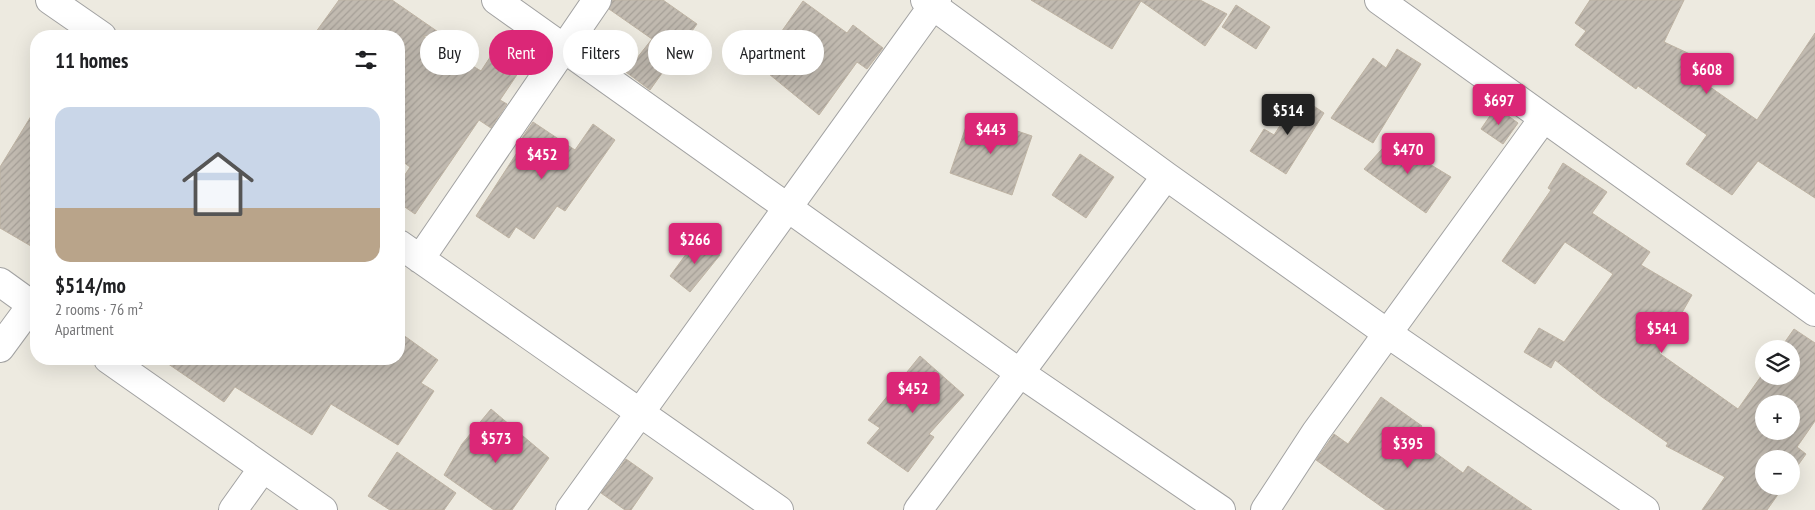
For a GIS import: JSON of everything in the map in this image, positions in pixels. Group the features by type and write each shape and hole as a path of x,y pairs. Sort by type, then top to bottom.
{"street":[{"path":"50,0 93,30"},
{"path":"496,0 563,47 409,252 779,510"},
{"path":"575,30 597,0"},
{"path":"1379,0 1815,312"},
{"path":"570,510 788,207 932,2 1166,176 1388,334 1645,510"},
{"path":"602,75 1020,373 1221,510"},
{"path":"1265,510 1316,432 1543,119"},
{"path":"918,510 1166,176"},
{"path":"0,282 30,301"},
{"path":"0,348 30,310"},
{"path":"116,365 323,510"},
{"path":"233,510 262,468"}],"building":[{"path":"339,0 392,0 435,30 420,30 420,75 479,75 479,70 481,71 489,59 489,75 517,75 500,100 507,104 491,128 479,120 415,214 405,207 405,175 410,167 405,163 405,30 317,30"},
{"path":"612,0 663,0 697,24 693,30 648,30 648,36 609,9"},
{"path":"1031,0 1200,0 1227,14 1205,46 1141,1 1112,49"},
{"path":"1590,0 1684,0 1664,42 1692,55 1686,70 1757,120 1815,33 1815,198 1758,161 1732,195 1686,164 1707,135 1638,86 1636,89 1575,45 1586,31 1575,23"},
{"path":"803,1 847,33 853,25 883,48 867,69 857,62 819,115 770,75 824,75 824,30 783,30"},
{"path":"1236,5 1270,27 1256,49 1222,27"},
{"path":"648,44 648,75 661,75 650,90 630,75 638,75 638,57"},
{"path":"1397,49 1421,64 1373,143 1331,118 1373,58 1386,68"},
{"path":"1299,96 1324,113 1286,174 1250,151 1264,129 1274,135"},
{"path":"1496,107 1518,123 1503,144 1481,129"},
{"path":"970,115 1032,136 1012,195 950,173"},
{"path":"30,118 30,246 0,228 0,167"},
{"path":"533,122 575,150 593,124 615,140 565,211 557,206 534,239 516,227 509,238 476,216 520,148 517,145"},
{"path":"1390,140 1451,177 1426,213 1364,169"},
{"path":"1080,154 1114,177 1086,218 1052,195"},
{"path":"1563,163 1607,192 1592,213 1650,252 1641,265 1692,295 1659,353 1738,409 1755,385 1800,385 1800,340 1786,340 1794,329 1815,343 1815,421 1797,447 1806,454 1800,462 1800,450 1755,450 1755,495 1778,495 1767,510 1702,510 1725,477 1666,446 1668,443 1602,397 1555,360 1551,368 1524,352 1539,328 1564,342 1613,274 1565,242 1535,284 1502,261 1551,190 1548,188"},
{"path":"698,238 720,255 690,292 670,276"},
{"path":"405,336 438,360 421,383 434,391 398,445 331,404 312,435 235,387 224,402 170,365 405,365"},
{"path":"920,356 964,395 929,434 934,437 908,472 867,443 880,428 868,420"},
{"path":"1381,397 1422,426 1414,437 1463,473 1468,466 1532,510 1386,510 1316,460 1334,434 1348,444"},
{"path":"491,409 549,458 512,510 494,510 444,475 462,444"},
{"path":"397,452 456,493 444,510 390,510 368,496"},
{"path":"626,459 653,478 631,510 625,510 601,493"}]}
